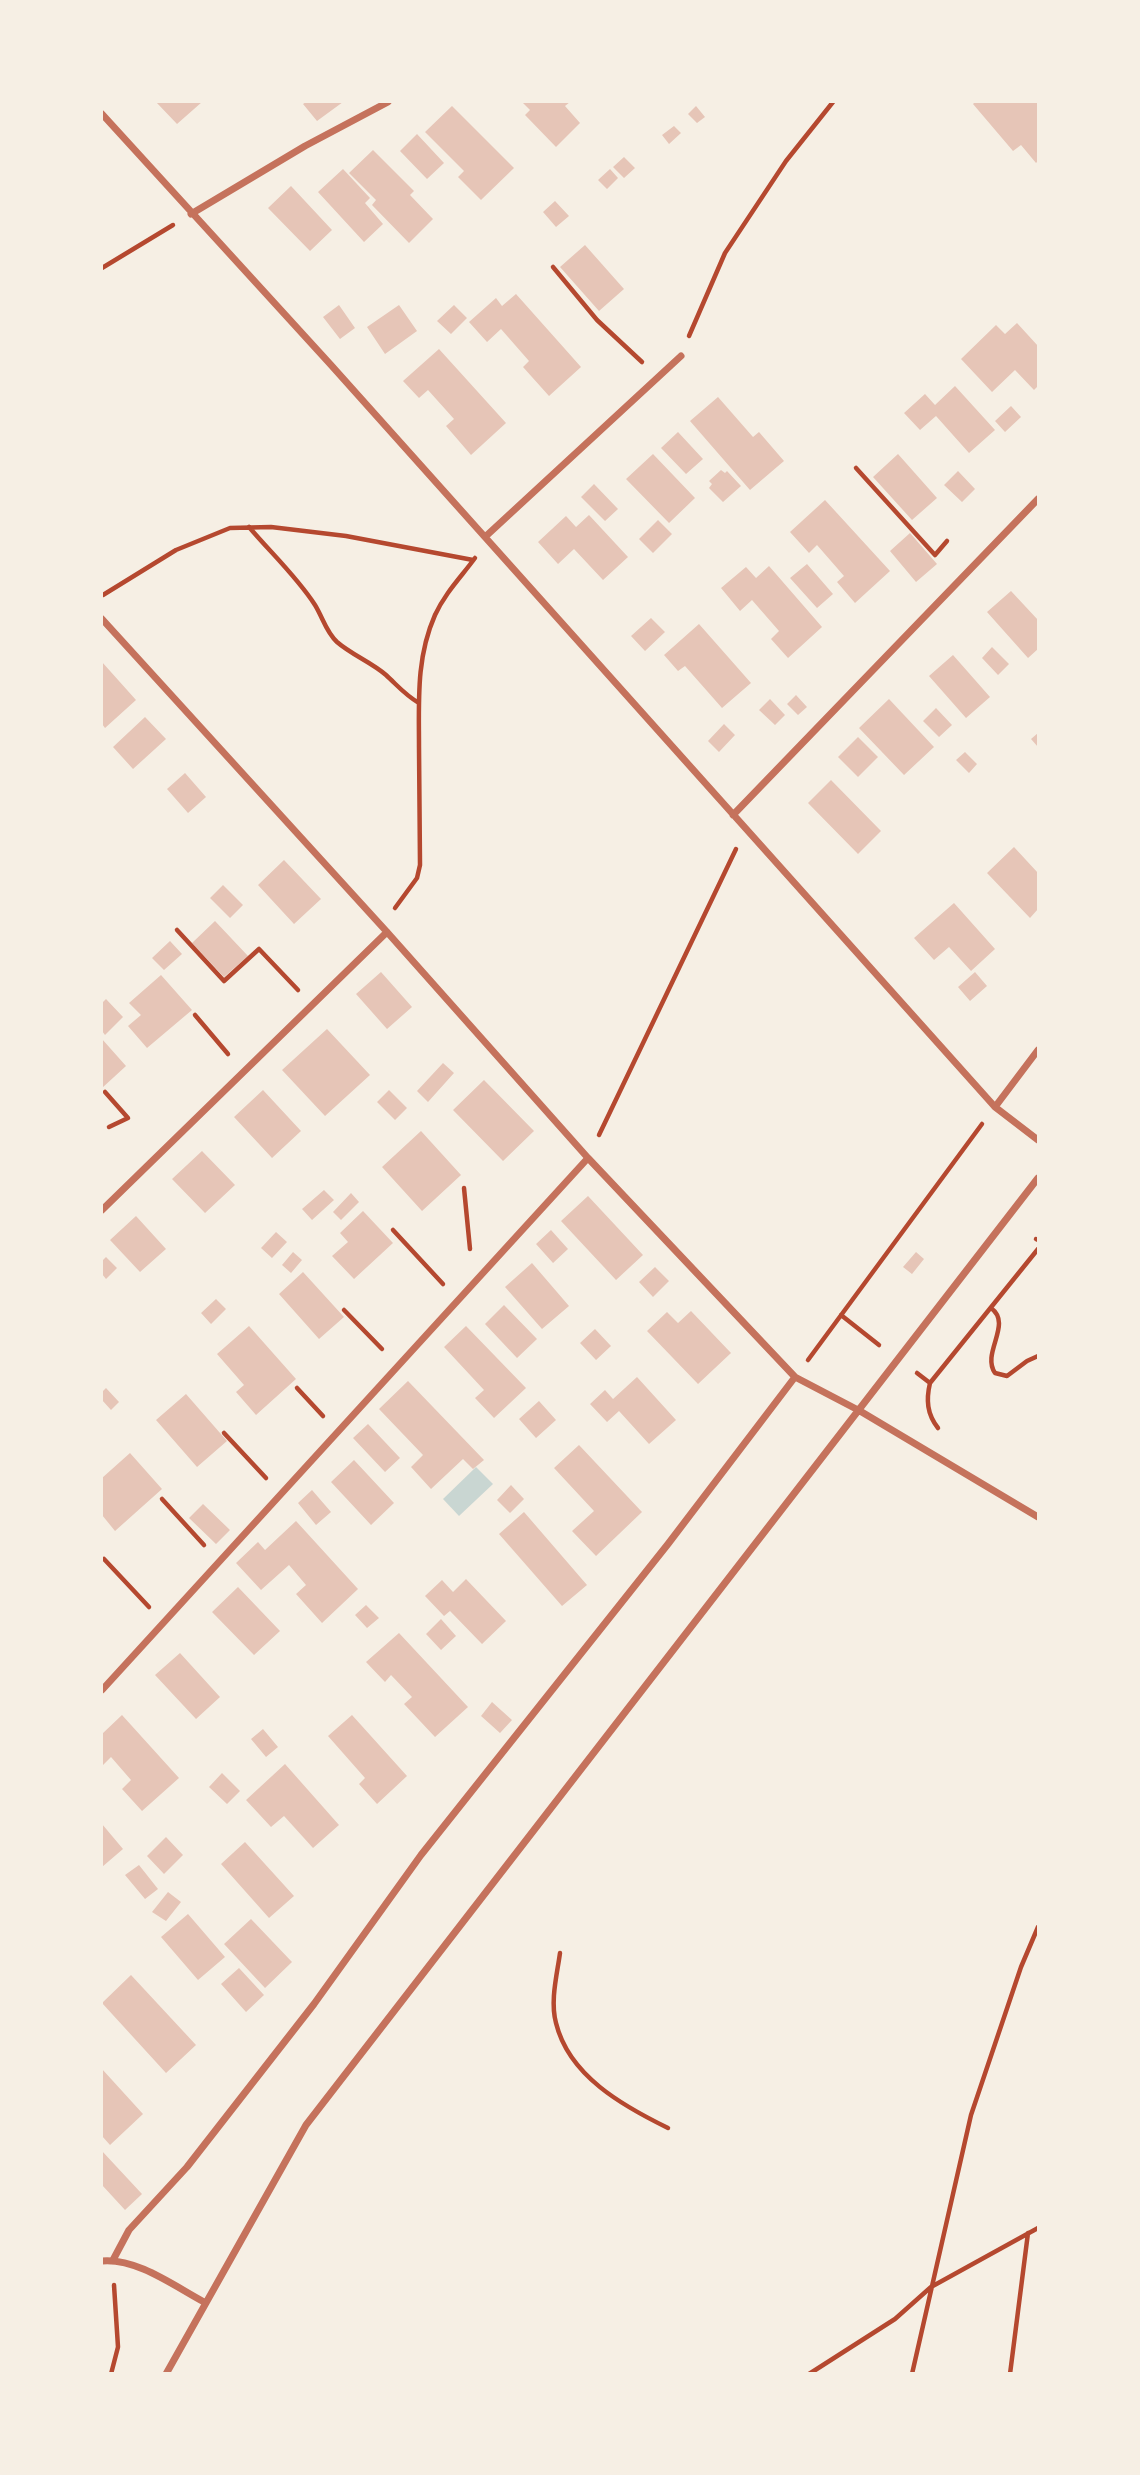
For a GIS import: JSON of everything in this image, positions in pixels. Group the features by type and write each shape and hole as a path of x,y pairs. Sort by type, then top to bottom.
{"street":[{"path":"191,214 305,146 388,102"},
{"path":"102,114 995,1107 1038,1140"},
{"path":"485,537 681,356"},
{"path":"733,815 1038,499"},
{"path":"102,619 588,1158 795,1377 860,1411 1038,1517"},
{"path":"102,1210 387,932"},
{"path":"995,1107 1038,1050"},
{"path":"102,1690 588,1158"},
{"path":"166,2374 204,2302 306,2125 1038,1178"},
{"path":"113,2260 129,2230 187,2166 314,2004 421,1855 668,1544 795,1377"},
{"path":"102,2261 113,2260 134,2265 204,2302"}],"path":[{"path":"681,356 725,253 786,160 833,102"},
{"path":"102,268 191,214"},
{"path":"552,267 597,320 657,377"},
{"path":"856,468 935,555 947,541"},
{"path":"102,596 176,550 230,528 248,527 346,536 474,560"},
{"path":"248,527 295,579 316,606 329,633 339,644 367,661 405,695 419,703"},
{"path":"387,932 392,912 417,878 420,866 419,665 435,615 447,593 474,560 485,537"},
{"path":"588,1158 746,830"},
{"path":"177,930 224,981 259,948 312,1004"},
{"path":"195,1015 243,1072"},
{"path":"105,1092 128,1118 109,1127"},
{"path":"795,1377 995,1107"},
{"path":"464,1188 470,1249"},
{"path":"393,1230 458,1300"},
{"path":"991,1308 997,1313 1000,1322 990,1361 995,1373 1007,1376 1038,1356"},
{"path":"344,1310 398,1366"},
{"path":"930,1383 927,1402 934,1422 941,1431"},
{"path":"297,1388 337,1431"},
{"path":"224,1433 280,1494"},
{"path":"162,1499 219,1561"},
{"path":"104,1559 163,1622"},
{"path":"912,2374 971,2115 1021,1967 1038,1927"},
{"path":"560,1953 554,2006 555,2022 568,2052 609,2094 627,2107 668,2128"},
{"path":"809,2374 895,2319 931,2287 1038,2228"},
{"path":"1010,2374 1028,2233"},
{"path":"111,2374 118,2347 113,2260"}],"shaded area":[{"path":"476,1467 493,1484 459,1516 443,1499"}],"building":[{"path":"156,102 202,102 177,124"},
{"path":"343,102 317,121 303,104"},
{"path":"522,102 570,102 565,106 580,123 556,147 525,115 530,110"},
{"path":"1037,102 1038,161 1036,163 1021,145 1013,151 973,104"},
{"path":"452,106 514,168 481,200 458,177 464,171 425,132"},
{"path":"696,106 705,117 697,123 688,114"},
{"path":"674,126 681,133 669,144 662,135"},
{"path":"417,134 444,163 427,179 400,151"},
{"path":"373,150 414,191 410,195 433,219 409,243 372,205 376,200 349,173"},
{"path":"624,157 635,168 624,178 613,167"},
{"path":"343,169 370,198 365,203 383,224 364,242 318,192"},
{"path":"610,169 618,178 607,189 598,180"},
{"path":"291,186 332,230 310,251 268,208"},
{"path":"555,201 569,216 556,227 543,212"},
{"path":"585,245 624,289 599,311 560,267"},
{"path":"516,294 581,367 549,396 523,367 529,361 501,329 487,342 469,322 496,298 502,306"},
{"path":"339,305 355,328 340,339 323,317"},
{"path":"399,305 417,331 385,354 367,327"},
{"path":"454,305 467,318 451,334 437,321"},
{"path":"1017,323 1038,346 1038,386 1034,390 1015,370 992,392 961,359 996,325 1005,334"},
{"path":"439,349 506,423 471,455 446,426 454,419 428,390 419,398 403,381"},
{"path":"955,386 995,430 969,453 936,416 920,430 904,413 925,394 935,405"},
{"path":"718,397 753,437 759,432 784,461 750,490 690,421"},
{"path":"1011,406 1021,417 1005,432 995,421"},
{"path":"678,432 703,459 686,474 661,448"},
{"path":"653,454 695,498 669,523 626,479"},
{"path":"898,454 937,498 912,520 873,477"},
{"path":"721,470 725,473 727,471 741,486 723,502 709,488 712,484 709,481"},
{"path":"958,471 975,489 962,502 944,485"},
{"path":"594,484 618,509 605,521 581,497"},
{"path":"825,500 890,571 855,603 837,582 844,576 817,545 809,553 790,532"},
{"path":"589,515 628,557 603,580 574,549 558,564 538,542 566,516 576,527"},
{"path":"658,520 672,534 653,553 639,539"},
{"path":"910,533 937,564 916,582 890,551"},
{"path":"807,564 833,594 817,608 790,578"},
{"path":"769,566 822,627 788,658 771,639 779,631 752,600 740,611 721,588 746,567 756,578"},
{"path":"1011,591 1038,620 1038,649 1028,658 987,612"},
{"path":"651,618 665,632 645,651 631,636"},
{"path":"699,624 751,683 722,708 685,666 678,671 664,655"},
{"path":"992,647 1009,664 998,675 982,658"},
{"path":"953,655 990,697 966,718 929,676"},
{"path":"102,662 136,700 105,728 102,724"},
{"path":"796,695 807,707 798,715 787,704"},
{"path":"770,699 785,715 775,725 759,710"},
{"path":"889,699 934,747 904,775 859,728"},
{"path":"936,708 952,725 939,737 923,721"},
{"path":"145,717 166,739 133,769 113,747"},
{"path":"724,724 735,735 719,752 708,741"},
{"path":"1038,733 1038,747 1031,739"},
{"path":"858,737 878,757 858,777 838,757"},
{"path":"965,752 977,764 969,773 956,760"},
{"path":"185,773 206,797 188,813 167,789"},
{"path":"831,780 881,831 858,854 808,803"},
{"path":"1014,847 1038,873 1038,909 1030,918 987,873"},
{"path":"284,860 321,899 294,924 258,885"},
{"path":"223,885 243,905 230,918 210,898"},
{"path":"954,903 995,949 971,971 949,947 934,960 914,938"},
{"path":"215,921 248,956 224,977 192,943"},
{"path":"170,941 182,954 164,970 152,958"},
{"path":"381,972 412,1007 387,1029 356,994"},
{"path":"975,972 987,986 970,1001 958,987"},
{"path":"161,975 192,1010 147,1048 128,1026 141,1015 129,1003"},
{"path":"106,999 123,1017 105,1035 102,1031 102,1003"},
{"path":"327,1029 370,1075 325,1116 282,1070"},
{"path":"102,1039 126,1066 102,1088"},
{"path":"443,1063 454,1073 428,1102 417,1091"},
{"path":"484,1080 534,1131 503,1161 453,1110"},
{"path":"263,1090 301,1131 272,1158 234,1117"},
{"path":"389,1090 407,1108 395,1120 377,1102"},
{"path":"421,1131 461,1175 422,1211 382,1167"},
{"path":"202,1151 235,1185 205,1213 172,1179"},
{"path":"324,1190 334,1200 312,1220 302,1209"},
{"path":"351,1193 359,1202 341,1220 333,1212"},
{"path":"588,1196 643,1255 616,1280 561,1221"},
{"path":"363,1211 393,1243 354,1279 332,1256 348,1242 340,1233"},
{"path":"136,1216 166,1249 140,1272 110,1240"},
{"path":"551,1230 568,1249 553,1263 536,1244"},
{"path":"276,1232 287,1242 272,1258 261,1248"},
{"path":"293,1252 302,1260 291,1273 282,1265"},
{"path":"916,1252 924,1259 912,1274 903,1267"},
{"path":"106,1257 117,1268 106,1279 102,1274 102,1261"},
{"path":"532,1263 569,1306 542,1329 505,1287"},
{"path":"655,1267 669,1281 653,1297 639,1282"},
{"path":"303,1272 344,1317 319,1339 279,1294"},
{"path":"216,1299 226,1309 211,1324 201,1313"},
{"path":"504,1305 537,1339 517,1358 485,1324"},
{"path":"691,1311 731,1353 698,1384 647,1331 667,1312 678,1323"},
{"path":"249,1326 296,1379 256,1415 236,1392 244,1385 217,1354"},
{"path":"466,1326 526,1388 494,1418 475,1398 484,1390 444,1347"},
{"path":"595,1329 611,1346 596,1360 580,1343"},
{"path":"637,1377 676,1420 649,1444 619,1411 607,1422 590,1404 605,1390 613,1399"},
{"path":"408,1381 484,1460 473,1469 463,1459 431,1489 411,1467 423,1455 379,1409"},
{"path":"106,1388 119,1402 111,1410 102,1400 102,1392"},
{"path":"186,1394 227,1441 197,1467 156,1420"},
{"path":"539,1401 556,1420 536,1438 519,1419"},
{"path":"368,1424 400,1458 385,1472 353,1438"},
{"path":"579,1445 642,1512 596,1556 572,1531 594,1511 554,1468"},
{"path":"130,1453 162,1489 115,1531 102,1515 102,1478"},
{"path":"354,1460 394,1503 371,1525 331,1482"},
{"path":"511,1485 524,1499 510,1513 497,1500"},
{"path":"312,1490 331,1512 316,1525 298,1503"},
{"path":"203,1504 230,1530 216,1544 189,1518"},
{"path":"524,1512 587,1585 562,1606 499,1534"},
{"path":"296,1521 358,1589 322,1623 296,1594 306,1585 289,1565 261,1590 236,1563 258,1542 265,1550"},
{"path":"466,1579 506,1621 482,1644 450,1611 444,1616 425,1596 442,1580 453,1592"},
{"path":"238,1587 280,1631 254,1655 212,1612"},
{"path":"366,1605 379,1618 367,1628 355,1615"},
{"path":"441,1619 456,1636 441,1650 426,1634"},
{"path":"399,1633 468,1707 435,1737 404,1704 412,1697 391,1675 385,1682 366,1662"},
{"path":"180,1653 220,1697 196,1719 155,1675"},
{"path":"492,1702 512,1720 500,1733 481,1716"},
{"path":"122,1715 179,1778 142,1811 122,1789 131,1780 111,1757 102,1766 102,1734"},
{"path":"352,1715 407,1776 377,1804 359,1784 365,1778 328,1736"},
{"path":"263,1729 278,1747 266,1757 251,1739"},
{"path":"285,1764 339,1825 313,1848 284,1816 271,1827 246,1800"},
{"path":"222,1773 240,1791 227,1804 209,1787"},
{"path":"102,1824 123,1849 102,1867"},
{"path":"166,1837 183,1855 164,1874 147,1856"},
{"path":"245,1842 294,1896 269,1918 221,1864"},
{"path":"139,1865 158,1889 145,1899 125,1875"},
{"path":"168,1892 181,1902 166,1921 152,1912"},
{"path":"188,1914 225,1957 198,1980 161,1937"},
{"path":"251,1919 292,1962 265,1988 224,1944"},
{"path":"239,1968 264,1995 246,2012 221,1984"},
{"path":"131,1975 196,2045 166,2073 102,2003"},
{"path":"102,2069 143,2114 110,2145 102,2136"},
{"path":"102,2151 142,2194 125,2210 102,2185"}]}
